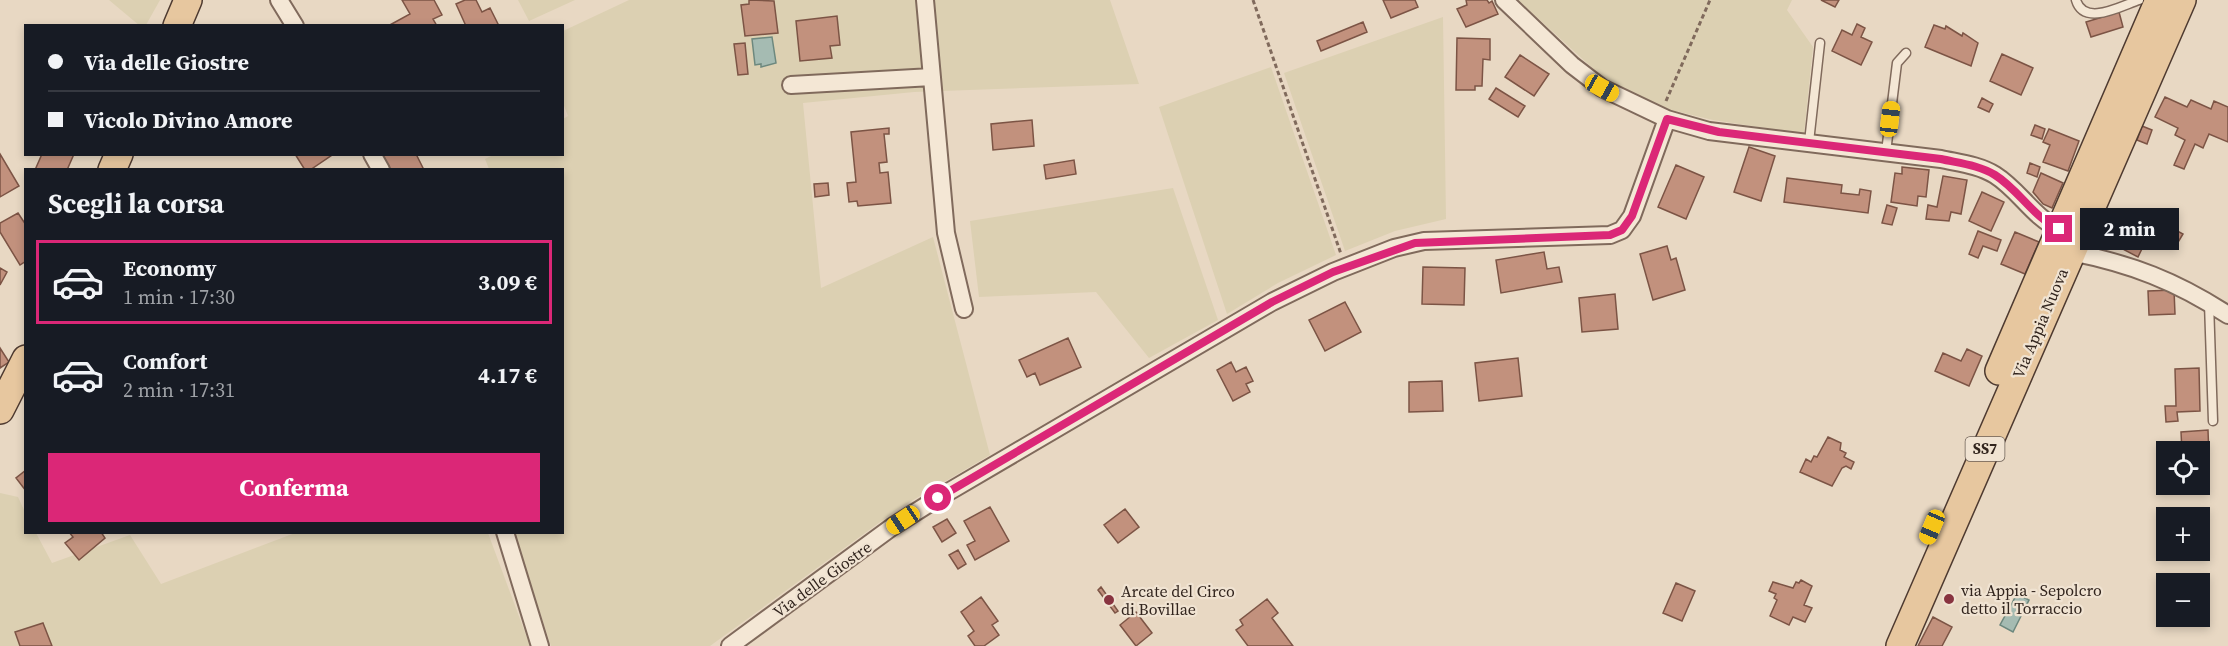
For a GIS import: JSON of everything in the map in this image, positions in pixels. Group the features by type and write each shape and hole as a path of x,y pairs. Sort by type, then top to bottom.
{"main road":[{"path":"178,24 188,0"},
{"name":"Via Appia Nuova","path":"1900,646 2065,240 2156,1"},
{"name":"Via Appia Nuova","path":"1880,646 2065,240"},
{"path":"0,410 24,362"}],"street":[{"path":"279,0 294,24"},
{"path":"925,0 946,233 964,309"},
{"path":"1504,0 1572,65 1602,88 1663,118 1709,131 1941,159 1989,172 2008,185 2065,240 2143,270 2228,315"},
{"path":"791,85 932,77"},
{"name":"Via delle Giostre","path":"730,646 892,527 938,498 1272,302 1346,267 1394,248 1424,241 1619,232 1625,228 1632,216 1663,118"},
{"path":"506,534 540,646"}],"lane":[{"path":"2076,0 2083,12 2091,15 2156,1"},
{"path":"1809,142 1820,43"},
{"path":"1886,152 1897,63 1906,53"},
{"path":"2209,303 2212,421"}],"path":[{"path":"1253,0 1346,267"},
{"path":"1663,118 1710,0"}],"shaded area":[{"path":"109,0 160,0 147,24 138,24"},
{"path":"518,0 575,0 529,21"},
{"path":"629,0 1110,0 1139,84 914,92 803,103 821,288 933,237 990,455 898,509 710,646 551,646 514,534 564,534 564,168 489,168 485,159 491,156 564,156 564,118 568,116 564,106 564,31"},
{"path":"1518,0 1792,0 1787,10 1813,47 1804,134 1713,120 1671,110 1632,93 1600,75"},
{"path":"1443,17 1446,219 1395,231 1345,251 1284,73"},
{"path":"772,37 776,63 761,67 761,64 755,65 752,39"},
{"path":"1271,67 1336,255 1278,283 1227,314 1159,107"},
{"path":"1173,188 1218,320 1149,358 1096,292 979,297 970,221"},
{"path":"0,493 18,497 24,510 24,534 37,534 52,563 130,535 161,584 292,534 488,534 530,646 0,646"},
{"path":"2017,594 2029,600 2013,632 2000,625"}],"building":[{"path":"402,0 434,0 442,15 433,19 436,24 392,24 410,14"},
{"path":"465,0 476,0 482,12 490,8 498,24 465,24 456,4"},
{"path":"749,0 774,1 778,33 745,36 741,5 749,4"},
{"path":"1383,0 1415,0 1418,7 1391,18"},
{"path":"1466,0 1487,0 1489,3 1492,1 1498,14 1466,27 1457,9 1467,5"},
{"path":"1821,0 1839,0 1835,7"},
{"path":"2119,12 2123,27 2091,37 2086,22"},
{"path":"837,16 840,45 830,46 832,58 800,61 796,21"},
{"path":"1363,22 1367,32 1321,51 1317,41"},
{"path":"1857,24 1865,28 1861,37 1872,42 1861,65 1832,51 1842,30 1852,35"},
{"path":"1934,25 1945,29 1946,26 1978,43 1971,66 1925,47"},
{"path":"1457,38 1490,39 1490,60 1483,59 1482,86 1475,86 1475,90 1456,90"},
{"path":"745,43 748,74 738,75 734,44"},
{"path":"2002,54 2033,68 2021,95 1990,81"},
{"path":"1520,55 1549,74 1534,96 1505,77"},
{"path":"1496,88 1525,106 1518,117 1489,99"},
{"path":"2165,97 2187,107 2191,100 2211,109 2214,101 2228,107 2228,142 2209,134 2203,148 2195,144 2184,169 2174,165 2185,140 2175,135 2178,128 2155,117"},
{"path":"1982,98 1993,104 1989,112 1978,107"},
{"path":"1032,120 1034,146 993,150 991,124"},
{"path":"2035,125 2045,129 2042,139 2031,135"},
{"path":"2142,126 2152,130 2147,144 2137,140"},
{"path":"889,128 889,134 884,134 887,162 879,163 880,173 888,172 891,203 858,206 857,201 849,202 847,183 856,182 851,132"},
{"path":"2049,129 2079,141 2068,171 2043,162 2050,145 2043,142"},
{"path":"1749,147 1775,156 1761,201 1734,192"},
{"path":"0,154 19,186 0,197"},
{"path":"41,156 73,156 68,168 36,168"},
{"path":"296,156 331,156 313,168 304,168"},
{"path":"383,156 417,156 423,168 390,168"},
{"path":"1074,160 1076,174 1046,179 1044,165"},
{"path":"2030,163 2040,167 2037,177 2027,173"},
{"path":"1676,165 1704,177 1686,219 1658,207"},
{"path":"1902,167 1929,170 1926,197 1918,196 1917,206 1891,202 1895,173 1902,174"},
{"path":"2041,173 2063,183 2052,208 2043,204 2033,192"},
{"path":"1943,176 1967,180 1961,214 1951,212 1949,221 1926,219 1928,205 1937,207"},
{"path":"1787,178 1842,185 1841,193 1859,195 1860,189 1871,191 1868,213 1784,202"},
{"path":"828,183 829,195 815,197 814,184"},
{"path":"1982,192 2004,202 1991,231 1969,221"},
{"path":"1887,205 1897,208 1892,225 1882,223"},
{"path":"18,213 24,222 24,262 20,265 0,232 0,223"},
{"path":"2116,217 2149,234 2138,257 2115,245 2117,240 2107,235"},
{"path":"2170,227 2183,234 2177,244 2165,237"},
{"path":"1978,231 2001,240 1997,251 1983,246 1978,258 1969,254"},
{"path":"2015,232 2039,242 2025,274 2001,264"},
{"path":"1667,246 1671,260 1676,258 1685,290 1653,300 1640,254"},
{"path":"1544,252 1547,269 1559,267 1562,282 1501,293 1496,260"},
{"path":"1423,267 1465,268 1464,305 1422,304"},
{"path":"0,268 7,272 0,285"},
{"path":"2174,290 2175,314 2149,315 2148,291"},
{"path":"1615,294 1618,329 1582,332 1579,298"},
{"path":"1345,302 1361,332 1325,351 1309,320"},
{"path":"1068,338 1081,367 1040,385 1035,373 1027,377 1019,360"},
{"path":"0,348 9,362 0,368"},
{"path":"1967,349 1982,356 1969,386 1935,371 1943,353 1961,361"},
{"path":"1518,358 1522,396 1479,401 1475,363"},
{"path":"1231,362 1236,372 1246,367 1253,381 1246,384 1250,392 1233,401 1217,370"},
{"path":"2199,368 2200,411 2177,412 2178,421 2166,422 2165,406 2176,406 2175,369"},
{"path":"1442,381 1443,411 1409,412 1409,382"},
{"path":"2208,430 2208,441 2181,441 2181,432"},
{"path":"1828,437 1841,443 1840,450 1846,453 1844,457 1854,462 1851,469 1846,466 1842,468 1832,486 1800,472 1806,459 1811,462 1814,456 1817,457"},
{"path":"24,472 24,488 16,478"},
{"path":"990,507 1009,541 975,560 967,545 975,541 964,521"},
{"path":"1125,509 1139,527 1118,543 1104,525"},
{"path":"947,519 956,533 942,542 933,527"},
{"path":"71,534 102,534 105,538 79,560 65,543 73,537"},
{"path":"958,550 966,564 958,569 949,555"},
{"path":"1801,580 1812,586 1804,605 1812,608 1805,622 1793,617 1789,625 1770,616 1777,600 1774,598 1776,594 1769,591 1773,582 1793,588 1796,582 1799,583"},
{"path":"1676,583 1695,591 1682,621 1663,613"},
{"name":"Arcate del Circo di Bovillae","path":"1101,587 1118,611 1115,613 1098,590"},
{"path":"981,597 998,621 992,625 999,635 984,646 975,646 968,636 974,631 961,612"},
{"path":"1267,599 1278,613 1272,618 1293,646 1248,646 1236,630 1243,625 1240,620"},
{"path":"1136,612 1152,633 1136,646 1120,625"},
{"path":"1933,617 1952,627 1942,646 1918,646"},
{"path":"43,623 52,646 20,646 15,632"}],"place":[{"name":"via Appia - Sepolcro detto il Torraccio","path":"1949,599"},
{"name":"Arcate del Circo di Bovillae","path":"1109,600"}],"route":[{"path":"938,498 1272,302 1333,272 1387,251 1434,240 1610,235 1622,230 1632,216 1667,119 1709,131 1941,159 1972,166 1997,177 2008,185 2040,218 2059,229"}]}
